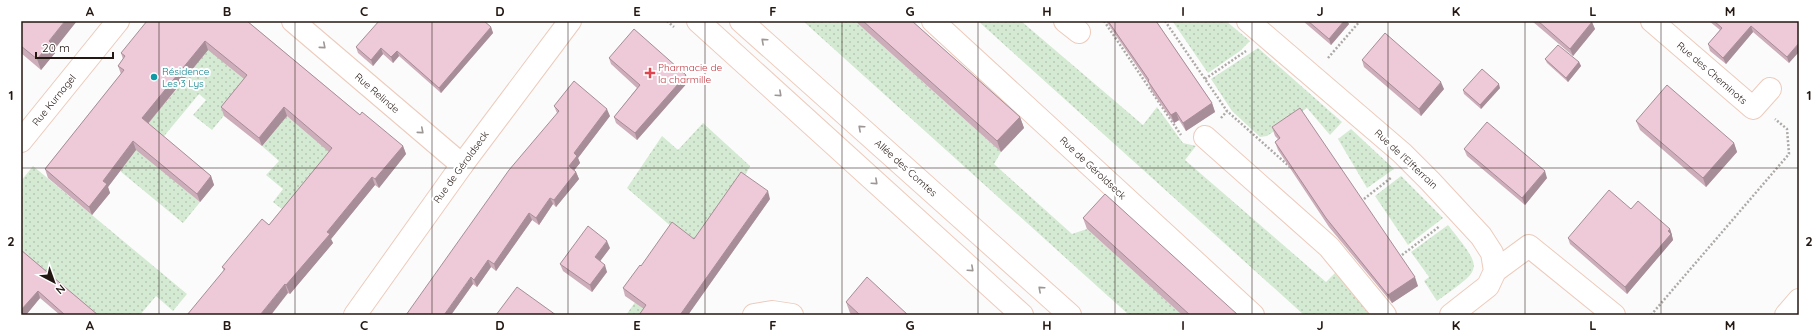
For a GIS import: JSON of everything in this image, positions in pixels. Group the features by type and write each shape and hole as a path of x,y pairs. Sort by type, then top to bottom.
{"street":[{"name":"Rue Kurnagel","path":"21,141 118,21"},
{"name":"Rue Relinde","path":"293,21 462,165"},
{"name":"Rue de Géroldseck","path":"355,315 462,165 570,21"},
{"path":"698,21 1022,315"},
{"name":"Allée des Comtes","path":"741,21 1070,315"},
{"name":"Rue de Géroldseck","path":"933,21 1253,315"},
{"name":"Rue de l'Elfterrain","path":"1248,21 1411,162 1481,236 1492,253 1495,271"},
{"name":"Rue des Cheminots","path":"1652,21 1753,108 1764,96"},
{"path":"1205,137 1329,247 1385,315"},
{"path":"1451,315 1488,286 1495,271 1529,246 1614,315"},
{"path":"1786,315 1799,300"},
{"path":"754,315 772,312 792,315"}],"path":[{"path":"1104,21 1186,141 1195,143 1205,137 1227,111"},
{"path":"1312,76 1360,21"},
{"path":"1166,22 1227,111 1294,170 1273,198"},
{"path":"1205,79 1265,36"},
{"path":"1651,315 1790,154 1787,129 1764,96"},
{"path":"1364,199 1411,162"},
{"path":"1402,255 1459,212"}],"green space":[{"path":"232,21 227,65 250,84 212,130 193,115 206,100 199,94 160,141 214,185 183,223 120,171 144,128 182,83 180,81"},
{"path":"803,21 855,21 1001,152 994,164 1072,234 1087,229 1182,315 1129,315"},
{"path":"978,21 1021,21 1143,125 1157,107 1183,143 1196,146 1185,160 1326,282 1339,269 1377,315 1304,315"},
{"path":"1226,21 1250,41 1240,51 1208,73 1173,22"},
{"path":"1258,48 1342,122 1330,135 1307,108 1267,136 1260,137 1232,111 1211,79"},
{"path":"287,116 364,123 288,214 273,202 283,189 266,175 279,161 262,146"},
{"path":"703,123 750,166 743,180 647,315 626,315 663,263 674,229 627,188 662,136 678,150"},
{"path":"1351,129 1394,169 1367,188 1338,139"},
{"path":"33,166 187,294 173,311 156,296 140,315 92,315 21,255 21,181"},
{"path":"1401,176 1443,218 1408,245 1375,196"},
{"path":"1448,225 1473,260 1474,268 1471,274 1464,281 1437,301 1424,281 1429,277 1411,252"}],"building":[{"path":"21,21 65,21 49,41 51,43 37,59 21,46"},
{"path":"147,21 247,21 360,115 362,112 403,146 375,179 372,177 327,232 330,234 286,285 285,284 260,315 187,315 225,269 222,267 262,219 269,225 332,148 284,107 259,138 221,107 247,75 205,41 142,118 211,176 197,194 133,141 103,181 107,184 89,207 45,169 124,70 118,66 125,56 121,53"},
{"path":"379,21 484,21 491,27 439,88 397,51 391,57 381,48 371,60 356,47"},
{"path":"863,21 912,21 1020,117 997,141"},
{"path":"1108,21 1156,21 1212,103 1183,123 1176,112 1171,115 1148,81 1149,80"},
{"path":"1308,21 1344,21 1329,39"},
{"path":"1538,21 1591,21 1592,22 1570,49"},
{"path":"1714,21 1799,21 1799,43 1787,57 1751,26 1723,58 1708,44 1722,28"},
{"name":"Pharmacie de la charmille","path":"634,29 686,75 635,133 614,117 640,85 609,58"},
{"path":"1385,33 1441,82 1419,109 1362,60"},
{"path":"1558,45 1579,62 1566,78 1545,59"},
{"path":"1482,69 1499,84 1480,105 1463,90"},
{"path":"574,81 607,109 574,153 577,156 569,166 576,172 554,200 550,198 536,218 529,213 494,264 488,260 474,280 471,277 444,315 406,315 509,170 559,111 554,106"},
{"path":"1667,85 1734,143 1703,178 1636,121"},
{"path":"1300,108 1415,277 1388,295 1326,218 1275,142 1280,138 1272,127"},
{"path":"1487,122 1545,171 1522,198 1464,149"},
{"path":"741,172 768,191 680,315 639,315 646,305 623,288 640,265 641,266 672,222 694,239"},
{"path":"1609,190 1631,209 1638,201 1670,229 1668,231 1671,234 1625,287 1568,238"},
{"path":"1105,194 1238,315 1190,315 1083,218"},
{"path":"588,226 607,241 595,257 605,265 590,285 560,264"},
{"path":"21,250 98,315 65,315 38,291 21,310"},
{"path":"867,277 908,315 860,315 846,302"},
{"path":"517,287 556,315 496,315"}],"place":[{"name":"Pharmacie de la charmille","path":"650,73"},
{"name":"Résidence Les 3 Lys","path":"154,77"}]}
